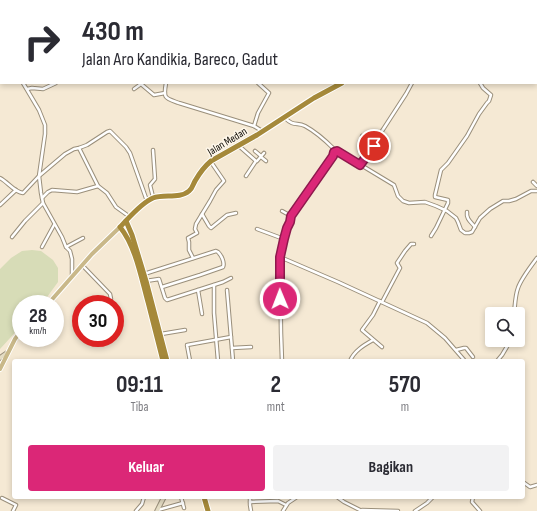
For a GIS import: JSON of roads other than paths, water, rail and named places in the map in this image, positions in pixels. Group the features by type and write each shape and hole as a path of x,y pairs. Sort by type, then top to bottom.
{"highway":[{"name":"Jalan Medan","path":"120,227 147,201 154,197 178,195 188,192 205,167 211,161 239,146 314,98 340,84"},
{"path":"128,219 160,334 164,358"},
{"path":"120,227 133,250 164,358"},
{"path":"205,499 208,511"}],"main road":[{"name":"Jalan Medan","path":"56,295 92,254 120,227"},
{"path":"0,369 12,345"}],"street":[{"path":"24,84 45,125 39,176 42,198 43,203 66,247 70,251 72,276"},
{"path":"27,89 43,89 54,84"},
{"path":"134,89 141,84 153,95 164,93"},
{"path":"166,84 164,93 167,98 179,104 254,126 262,131"},
{"path":"254,126 258,113 269,93 259,84"},
{"path":"360,165 374,146 411,84"},
{"path":"431,236 448,205 448,200 434,196 441,170 459,149 491,95 481,84"},
{"path":"282,359 280,257 284,239 291,216 333,156 334,152 334,149 307,127 290,123 284,117"},
{"path":"0,178 16,190 23,193 39,176 70,151 87,145 108,132 111,132 130,153 147,201"},
{"path":"362,136 374,146"},
{"path":"239,146 256,160 256,162"},
{"path":"79,148 98,186 107,193 116,208 128,219"},
{"path":"153,150 155,179 150,186 154,197"},
{"path":"255,151 266,161"},
{"path":"334,152 337,151 341,153 394,186 396,194 403,201 409,203 424,202 445,210 456,218 461,230 467,233 473,231 483,215 503,201 516,199 531,191 537,191"},
{"path":"246,176 264,153"},
{"path":"193,258 189,250 190,242 188,238 197,233 195,229 196,224 216,190 224,181 211,161"},
{"path":"533,182 537,186"},
{"path":"42,198 52,190 77,192 98,186"},
{"path":"0,205 16,190"},
{"path":"12,237 43,203"},
{"path":"282,211 291,216"},
{"path":"467,212 469,220 475,226"},
{"path":"202,214 208,226 211,228 227,215 236,213"},
{"path":"42,247 55,224"},
{"path":"257,229 284,239"},
{"path":"66,247 83,238"},
{"path":"382,347 362,330 381,302 400,268 397,263 410,245 414,244"},
{"path":"144,274 217,251 220,254 224,266 162,287"},
{"path":"280,257 427,323 445,338 463,359"},
{"path":"515,307 518,289 522,280 537,258"},
{"path":"82,265 111,295"},
{"path":"146,281 158,279 167,300 224,282 231,278"},
{"path":"214,285 218,359"},
{"path":"198,290 202,314"},
{"path":"227,290 233,359"},
{"path":"160,334 186,330"},
{"path":"190,359 187,345 230,337"},
{"path":"351,359 360,349 373,340"},
{"path":"232,348 251,347"},
{"path":"499,359 507,347"},
{"path":"456,350 466,348 473,357"},
{"path":"0,358 7,353"},
{"path":"525,483 530,487 537,485"},
{"path":"2,498 16,504 13,511"},
{"path":"136,511 144,499"},
{"path":"157,510 163,499"},
{"path":"182,499 184,508"},
{"path":"283,511 286,505 294,499"},
{"path":"340,499 362,510 398,511"},
{"path":"415,511 431,499"},
{"path":"473,499 472,502 480,511"},
{"path":"251,511 250,502 278,501 286,505"},
{"path":"157,510 183,503"}]}
